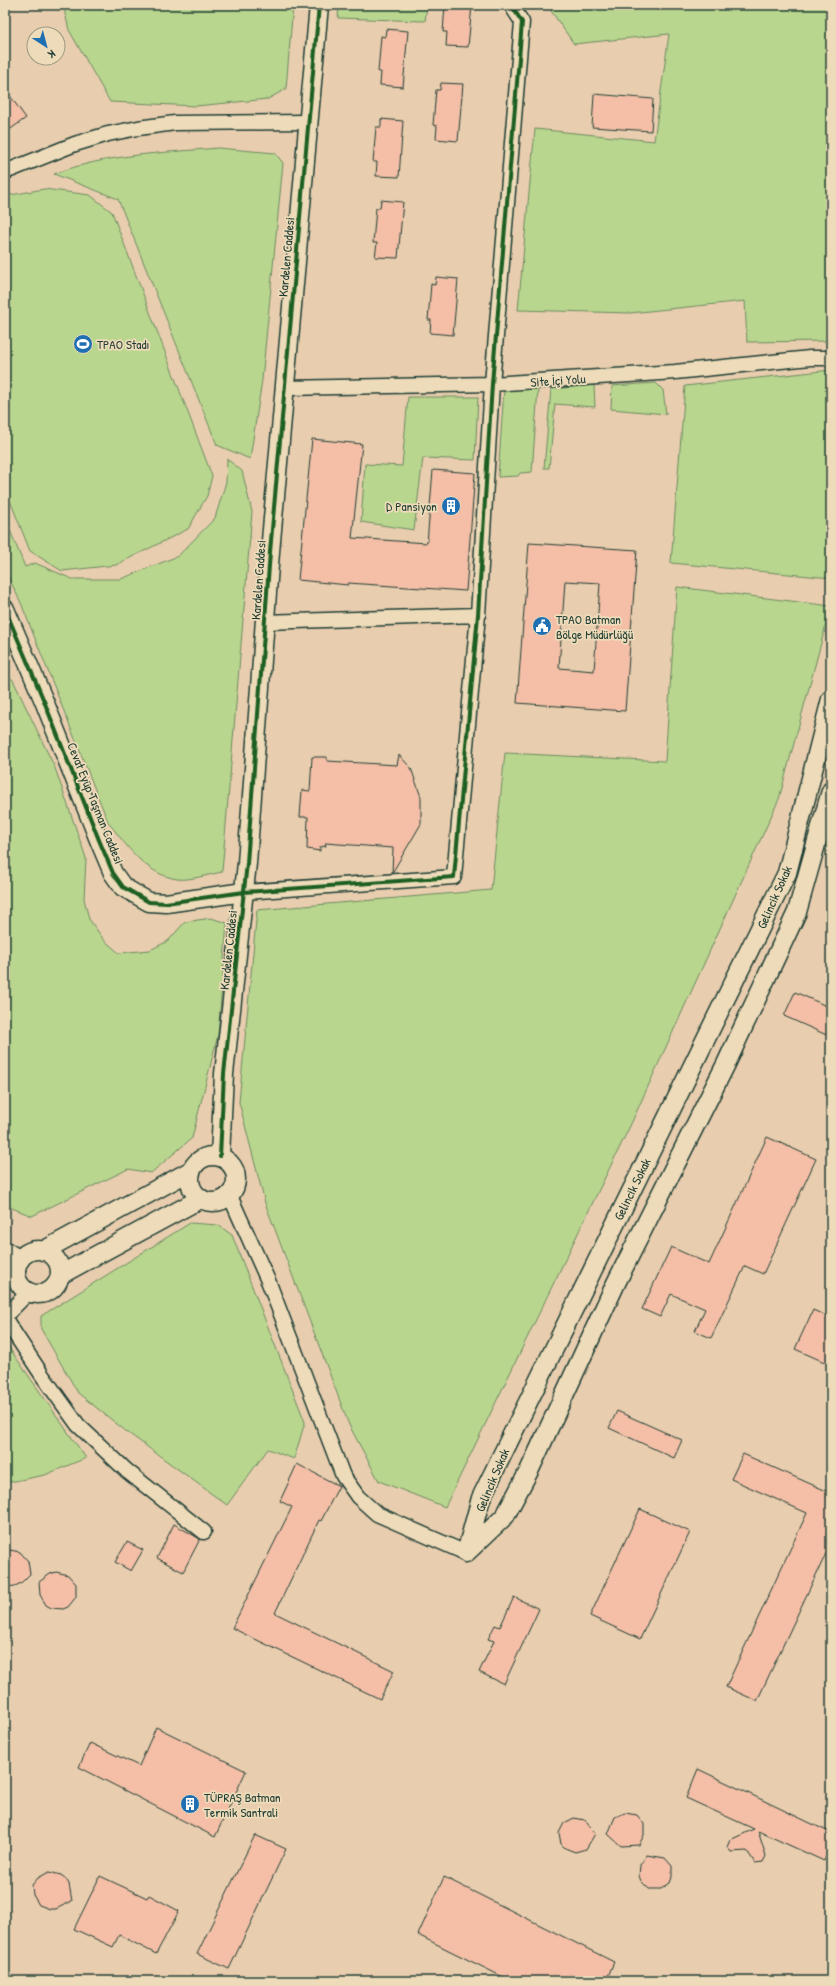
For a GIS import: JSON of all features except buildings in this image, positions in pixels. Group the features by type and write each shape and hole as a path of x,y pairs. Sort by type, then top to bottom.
{"street":[{"name":"Kardelen Caddesi","path":"220,1156 224,1074 244,892 284,388 319,5"},
{"path":"244,892 454,877 478,615 492,384 522,22 511,5"},
{"path":"5,172 76,144 108,134 138,128 175,123 308,122"},
{"name":"Site İçi Yolu","path":"284,388 492,384 675,372 810,358 831,358"},
{"name":"Cevat Eyüp Taşman Caddesi","path":"5,609 44,701 113,873 123,887 148,902 166,904 244,892"},
{"path":"265,622 478,615"},
{"name":"Gelincik Sokak","path":"466,1553 481,1498 787,873 831,699"},
{"name":"Gelincik Sokak","path":"466,1553 505,1516 530,1469 616,1283 726,1064 797,912 831,791"},
{"path":"768,911 797,912"},
{"path":"43,1251 54,1257 60,1268 60,1275 54,1287 49,1291 36,1294 29,1292 18,1282 17,1267 12,1256 43,1251 192,1170 200,1160 213,1155 220,1156 232,1164 235,1170 237,1184 230,1196 216,1203 200,1199 191,1186 192,1170"},
{"path":"230,1196 269,1283 343,1476 358,1496 377,1514 466,1553"},
{"path":"60,1275 200,1199"},
{"path":"29,1292 5,1317 42,1375 78,1425 127,1470 204,1532"}],"shaded area":[{"path":"5,5 831,5 831,1981 5,1981"}],"green space":[{"path":"63,5 293,5 286,89 268,99 196,106 110,102 69,30"},
{"path":"339,5 427,5 425,21 338,18"},
{"path":"547,5 831,5 831,341 747,342 745,301 630,313 518,310 535,129 654,141 669,34 574,44"},
{"path":"218,148 275,153 283,163 262,380 250,459 217,445 118,199 54,174 74,167 114,158"},
{"name":"TPAO Stadı","path":"44,189 90,195 112,212 212,476 207,496 188,529 116,565 62,571 30,551 5,488 5,196"},
{"path":"831,370 831,578 671,563 685,386"},
{"path":"656,383 663,390 666,414 611,409 612,386"},
{"path":"594,385 595,407 555,404 549,468 544,468 551,389"},
{"path":"504,389 538,389 532,472 520,473 518,476 498,477"},
{"path":"408,397 478,397 475,460 423,458 414,530 361,522 365,464 402,466"},
{"path":"227,459 242,471 252,512 222,872 193,878 177,879 166,876 146,865 130,849 108,822 21,603 5,570 5,518 25,567 35,563 72,579 121,579 178,556 215,518 226,482"},
{"path":"677,587 831,606 779,799 630,1126 445,1507 379,1481 349,1425 265,1203 239,1102 257,910 491,890 505,753 665,761"},
{"path":"5,672 13,680 55,768 86,858 84,899 89,919 104,940 119,953 150,950 168,941 185,922 211,918 227,923 218,1035 192,1138 151,1173 128,1169 32,1216 7,1206 5,1202"},
{"path":"190,1223 218,1225 232,1235 305,1422 294,1459 268,1449 227,1505 127,1432 78,1393 41,1329 41,1316"},
{"path":"5,1342 86,1458 45,1475 5,1483"}],"cycle path":[{"path":"220,1156 224,1074 247,863 270,552 319,5"},
{"path":"5,609 44,701 113,873 123,887 149,902 166,903 244,892 454,877 478,615 492,384 522,22 511,5"}],"place":[{"name":"TPAO Stadı","path":"83,344"},
{"name":"D Pansiyon","path":"451,506"},
{"name":"TPAO Batman Bölge Müdürlüğü","path":"542,626"},
{"name":"TÜPRAŞ Batman Termik Santrali","path":"190,1804"}]}
